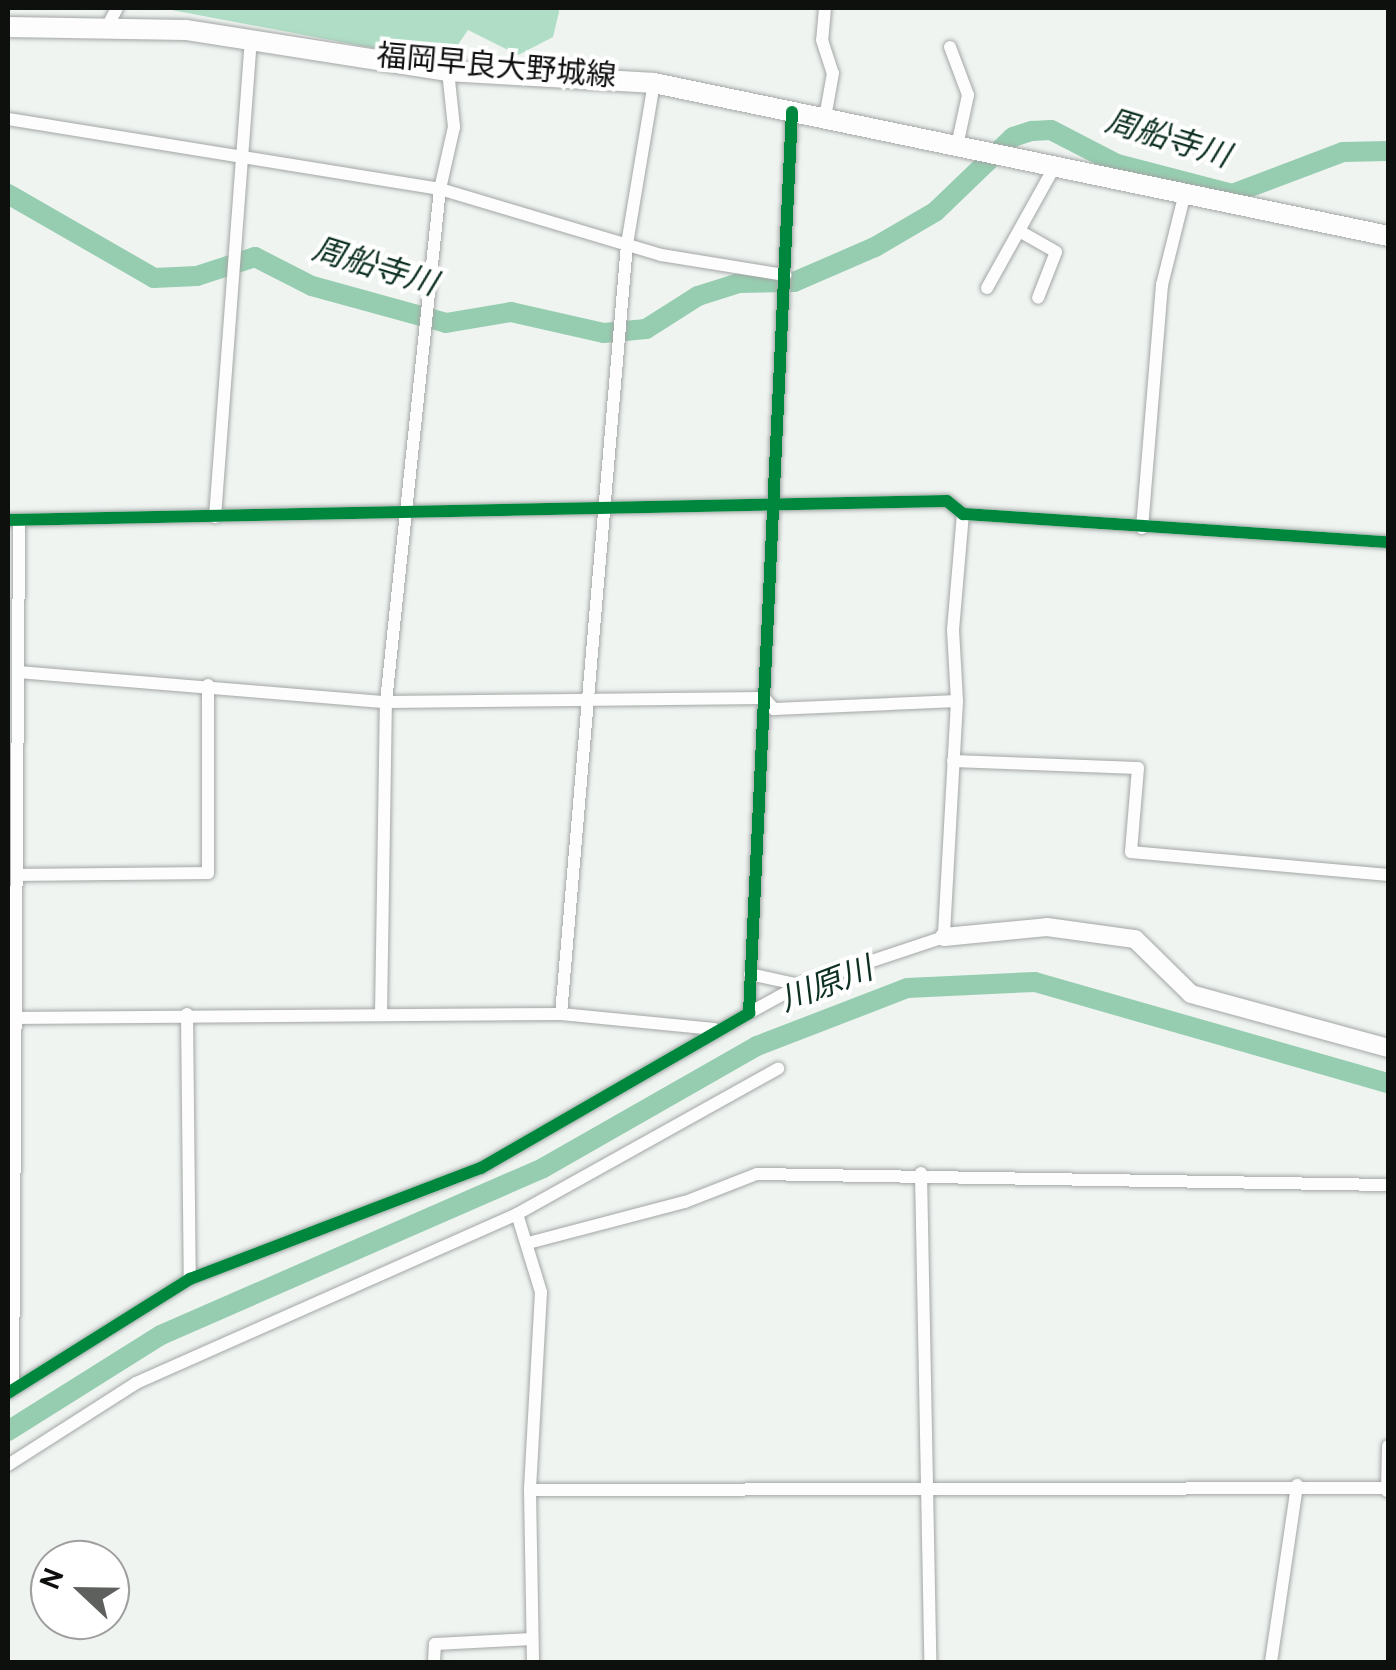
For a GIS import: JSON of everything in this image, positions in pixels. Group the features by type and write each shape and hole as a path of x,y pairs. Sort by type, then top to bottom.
{"main road":[{"name":"福岡早良大野城線","path":"8,26 106,26 251,38 448,71 654,84 1055,166"},
{"path":"1055,166 1388,236"}],"street":[{"path":"106,26 118,8"},
{"path":"825,8 822,40 833,74 825,118"},
{"path":"8,26 8,45"},
{"path":"215,516 248,158 251,38"},
{"path":"950,47 968,95 958,146"},
{"path":"381,1015 386,702 440,189 454,126 448,71"},
{"path":"562,1014 618,334 627,244 654,84"},
{"path":"748,1013 792,112"},
{"path":"8,120 440,189 627,244 785,275"},
{"path":"987,288 1055,166"},
{"path":"1142,528 1162,286 1185,193"},
{"path":"1021,232 1056,252 1038,298"},
{"path":"10,1392 12,898 16,875 18,672 13,520 947,501 963,514 1388,542"},
{"path":"944,937 957,700 952,630 963,514"},
{"path":"18,672 116,684 208,684 386,702 764,698 774,709 957,700"},
{"path":"16,875 208,874 208,684"},
{"path":"953,762 1138,768 1131,852 1388,875"},
{"path":"10,1392 190,1278 481,1168 714,1029 800,985 944,937 1048,927 1134,938 1190,994 1388,1048"},
{"path":"750,974 800,985"},
{"path":"186,1014 190,1278"},
{"path":"12,1018 562,1014 714,1029"},
{"path":"8,1465 184,1359 517,1214 778,1068"},
{"path":"532,1242 684,1202 758,1174 921,1173 1388,1184"},
{"path":"921,1173 930,1662"},
{"path":"517,1214 532,1242 541,1316 530,1490 533,1662"},
{"path":"530,1490 1297,1486 1387,1491 1388,1446"},
{"path":"1271,1662 1297,1486"},
{"path":"434,1662 435,1644 532,1639"}],"green space":[{"path":"161,8 558,8 559,12 553,37 518,55 468,30 446,62"}],"waterway":[{"name":"周船寺川","path":"8,194 154,278 197,276 255,257 312,286 446,323 511,312 604,333 646,329 698,296 739,283 794,282 875,247 935,212 1013,137 1032,131 1051,130 1117,164 1232,194 1343,152 1388,151"},
{"name":"川原川","path":"8,1431 161,1335 543,1168 757,1046 907,988 1035,982 1388,1083"}],"cycle path":[{"path":"8,1393 190,1279 481,1168 749,1013 792,112"},
{"path":"8,520 947,501 963,514 1388,542"}]}
